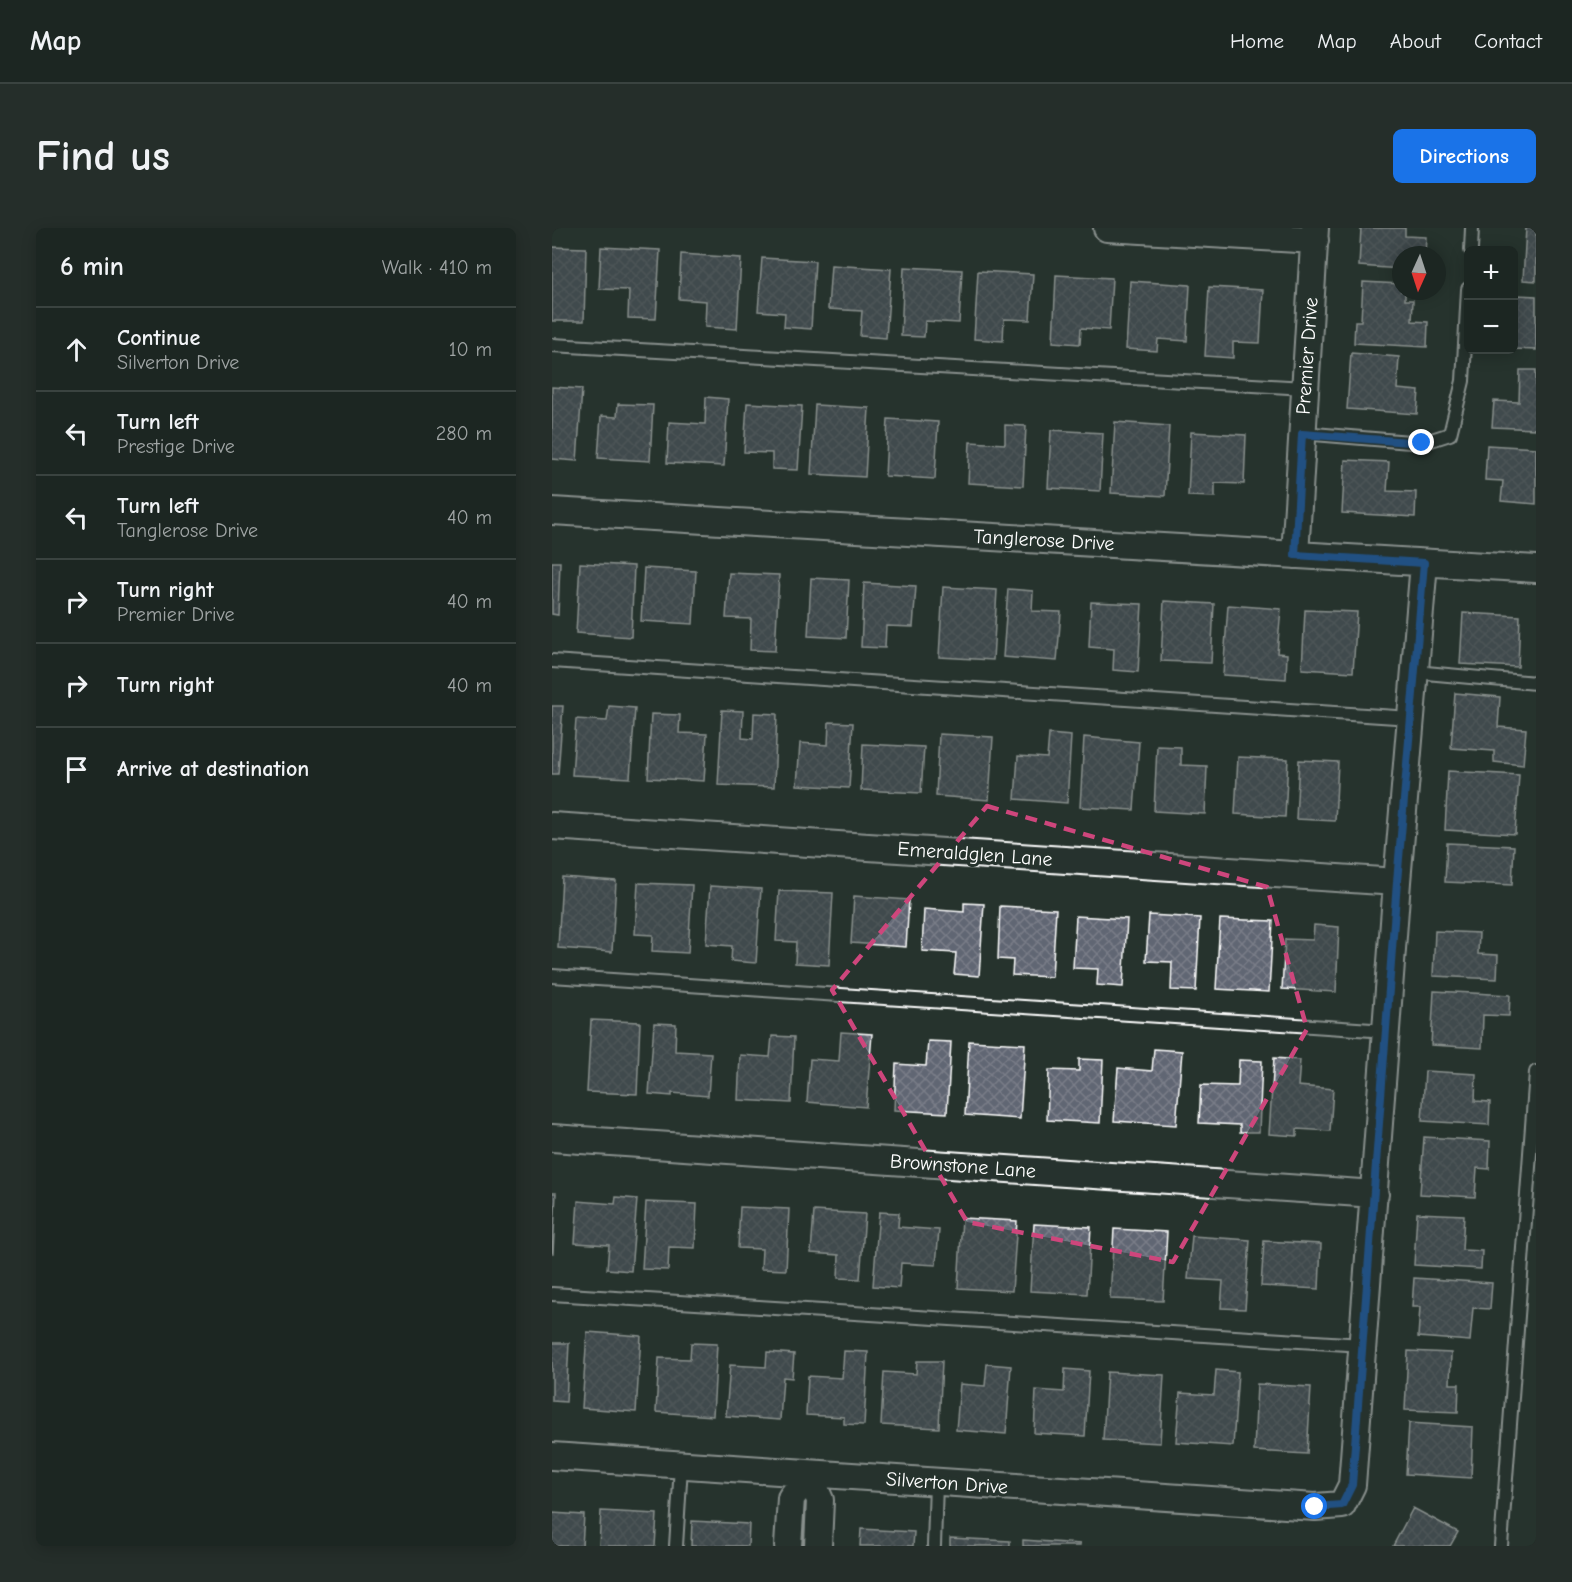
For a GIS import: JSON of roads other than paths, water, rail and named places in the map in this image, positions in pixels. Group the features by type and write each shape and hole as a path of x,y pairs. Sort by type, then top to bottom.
{"street":[{"path":"1107,228 1315,234"},
{"name":"Premier Drive","path":"1295,555 1315,234"},
{"name":"Tanglerose Drive","path":"552,511 1536,569"},
{"path":"1363,1345 1397,882 1424,563"},
{"name":"Emeraldglen Lane","path":"552,826 1397,882"},
{"name":"Brownstone Lane","path":"552,1138 1375,1194"},
{"name":"Silverton Drive","path":"552,1456 1315,1507 1342,1505 1352,1485 1363,1345"},
{"path":"788,1546 791,1498 809,1474"},
{"path":"809,1474 820,1500 818,1546"}],"lane":[{"path":"1471,246 1472,228"},
{"path":"1302,434 1422,443 1450,434 1463,381 1467,300"},
{"path":"552,345 1305,388"},
{"path":"552,661 1411,718"},
{"path":"1415,672 1536,683"},
{"path":"552,976 1387,1031"},
{"path":"1501,1546 1536,1072"},
{"path":"552,1294 1363,1345"},
{"path":"676,1546 681,1466"},
{"path":"934,1546 936,1483"}]}
